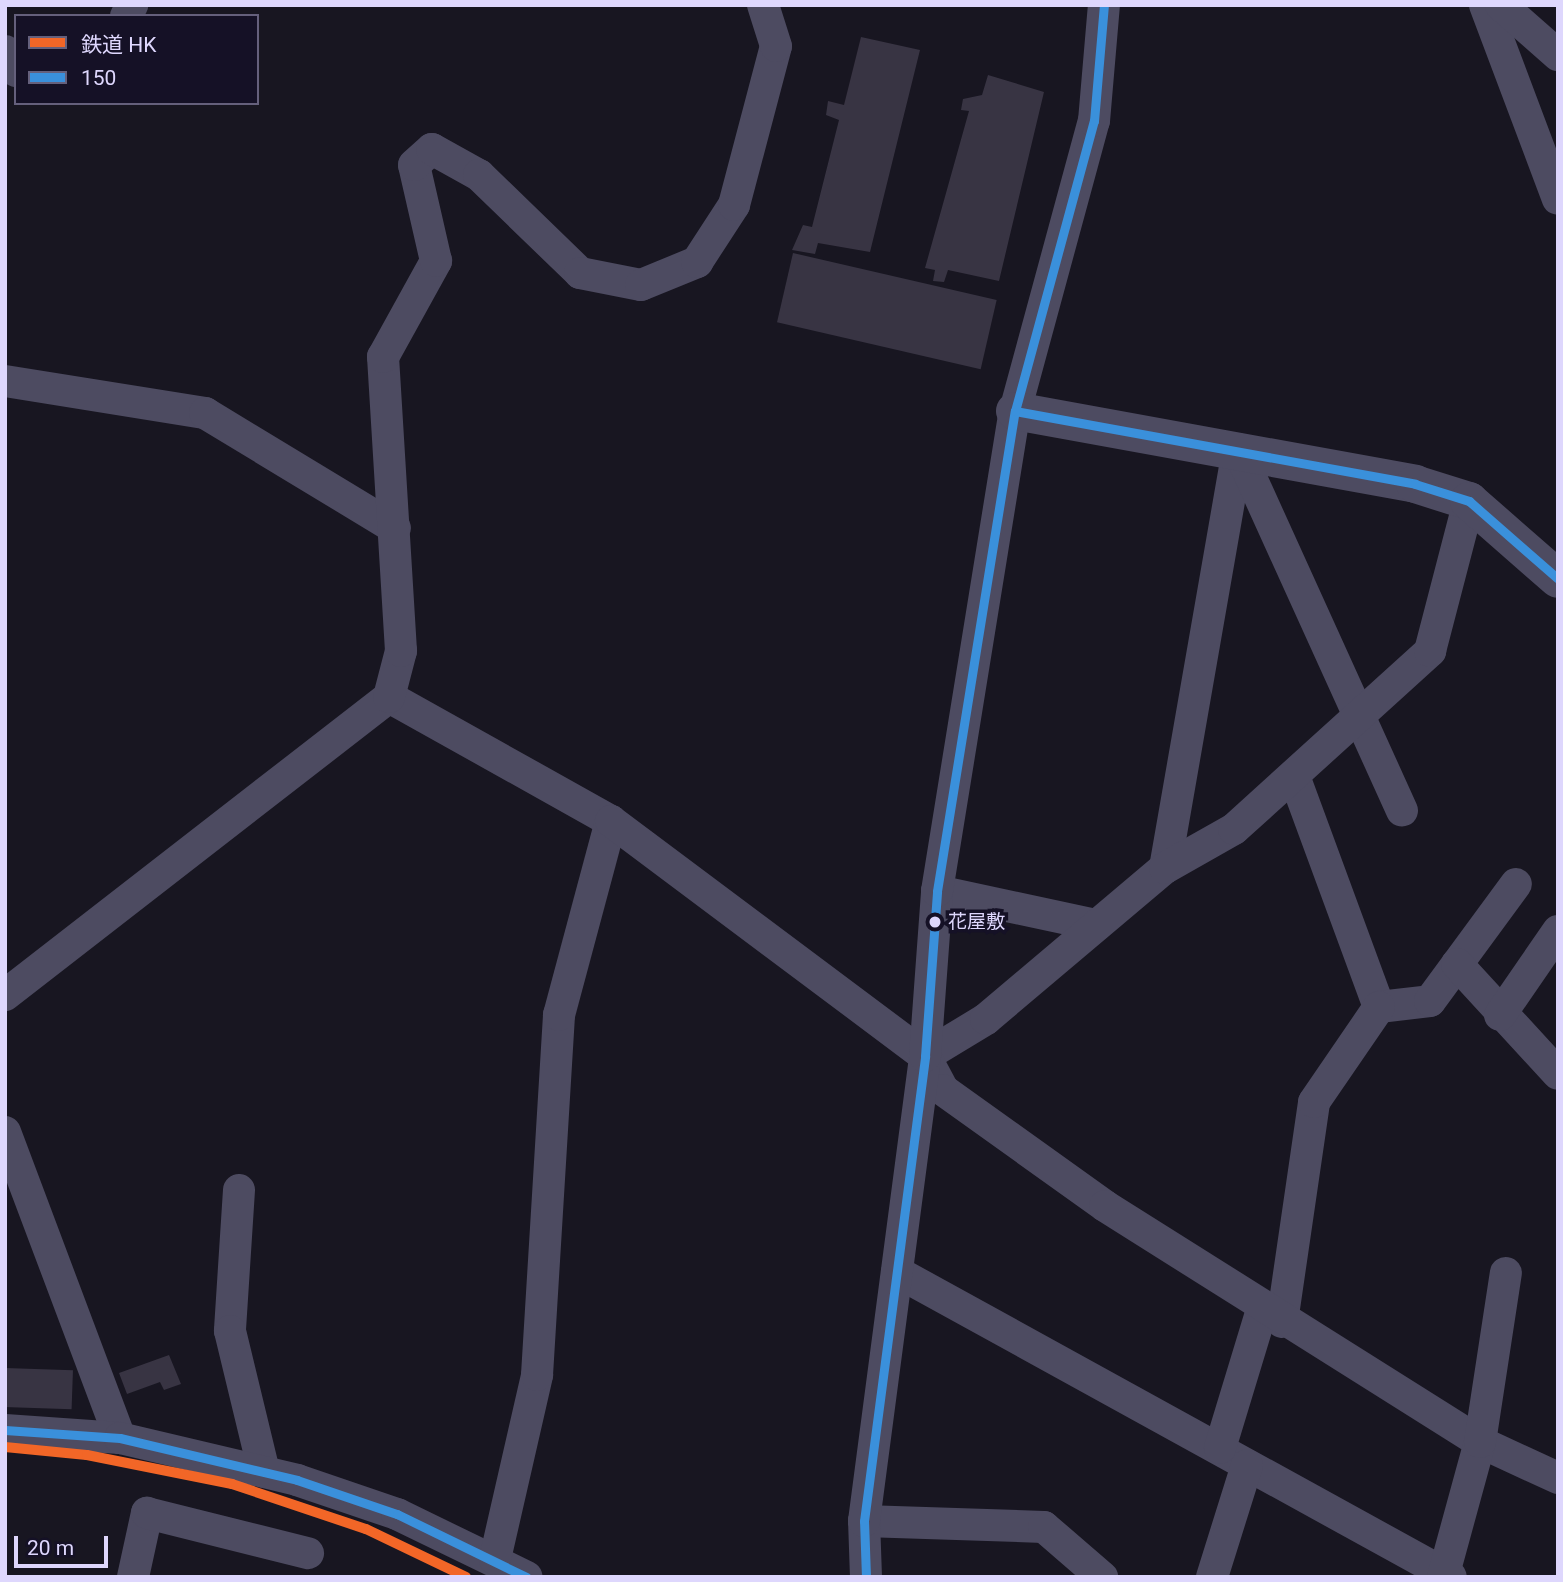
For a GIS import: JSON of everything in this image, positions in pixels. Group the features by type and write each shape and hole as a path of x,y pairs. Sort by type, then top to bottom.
{"street":[{"path":"5,995 389,697 401,651 383,357 436,261 414,166 432,149 479,175 580,274 641,285 697,262 734,205 776,46 763,5"},
{"path":"866,1577 864,1521 925,1056 937,891 1014,411 1094,121 1104,5"},
{"path":"1485,5 1558,199"},
{"path":"1501,5 1558,55"},
{"path":"5,51 14,67"},
{"path":"5,381 205,413 395,528"},
{"path":"1014,411 1238,449 1469,501 1558,579"},
{"path":"1238,449 1402,810"},
{"path":"1165,868 1238,449"},
{"path":"925,1056 986,1019 1165,868 1234,829 1360,719 1430,651 1469,501"},
{"path":"389,697 611,821 925,1056 943,1090 1272,1316 1480,1442 1558,1478"},
{"path":"1294,776 1379,1007"},
{"path":"495,1559 537,1375 559,1015 611,821"},
{"path":"1220,1448 1272,1316 1314,1102 1379,1007 1430,1001 1516,884"},
{"path":"937,891 1096,925"},
{"path":"1500,1015 1558,931"},
{"path":"1457,964 1500,1015 1558,1074"},
{"path":"5,1132 120,1438"},
{"path":"239,1190 230,1331 264,1472"},
{"path":"897,1272 1446,1575 1480,1442 1506,1273"},
{"path":"5,1430 120,1438 264,1472 397,1514 495,1559 527,1577"},
{"path":"1212,1577 1247,1465"},
{"path":"133,1577 147,1513 308,1553"},
{"path":"864,1521 1044,1527 1102,1577"}],"building":[{"path":"861,37 920,50 870,252 818,243 815,254 792,250 803,225 812,227 839,120 826,115 828,101 844,105"},
{"path":"988,75 1044,92 999,281 948,270 944,282 933,281 935,270 925,268 969,111 961,110 963,99 982,95"},
{"path":"793,253 997,300 981,369 777,322"},
{"path":"169,1355 181,1384 164,1390 160,1382 127,1394 119,1373"},
{"path":"5,1368 73,1370 72,1409 5,1407"}],"rail line":[{"name":"HK","path":"5,1447 87,1455 232,1484 366,1529 466,1577"}],"transit line":[{"name":"150","path":"866,1577 864,1521 925,1056 937,891 1015,411 1094,121 1104,5"},
{"name":"150","path":"1015,411 1415,484 1469,501 1558,579"},
{"name":"150","path":"5,1430 120,1438 297,1480 397,1514 526,1577"}],"place":[{"name":"花屋敷","path":"935,922"}]}
